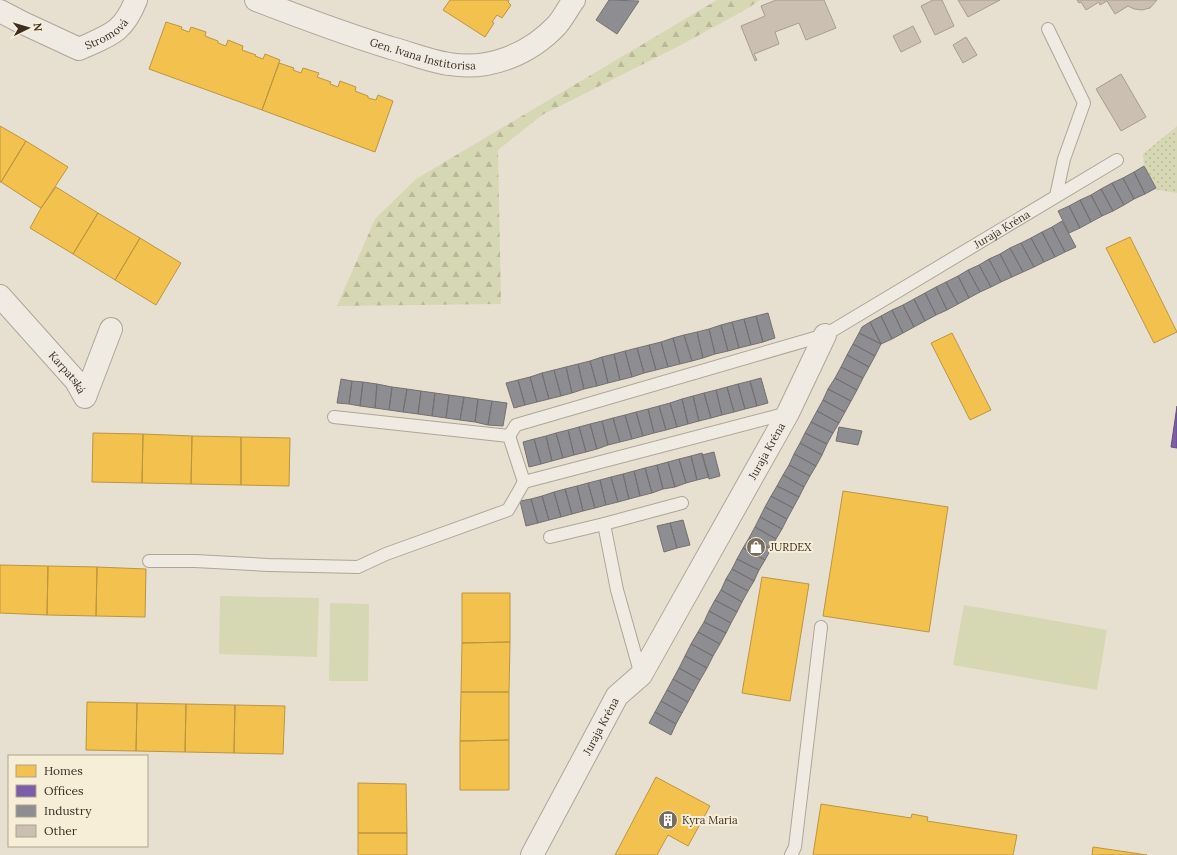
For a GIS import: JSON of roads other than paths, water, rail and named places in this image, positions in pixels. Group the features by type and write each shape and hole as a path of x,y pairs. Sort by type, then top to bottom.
{"street":[{"name":"Stromová","path":"0,11 79,49 113,34 130,16 136,0"},
{"name":"Gen. Ivana Institorisa","path":"256,0 356,38 450,64 469,66 488,64 507,59 524,51 542,39 558,24 574,0"},
{"name":"Karpatská","path":"0,296 76,381 85,396 111,330"},
{"name":"Juraja Kréna","path":"532,855 617,696 641,675 788,413 825,335"}],"lane":[{"path":"1048,29 1084,103 1064,159 1056,196"},
{"name":"Juraja Kréna","path":"825,335 1116,160"},
{"path":"524,482 510,436 516,425 825,335"},
{"path":"149,561 195,561 269,565 358,567 386,554 508,510 524,482 788,413"},
{"path":"334,417 510,436"},
{"path":"550,537 682,503"},
{"path":"604,524 618,590 641,675"},
{"path":"791,855 795,847 821,627"}],"place":[{"name":"JURDEX","path":"756,547"},
{"name":"Kyra Maria","path":"668,820"}]}
